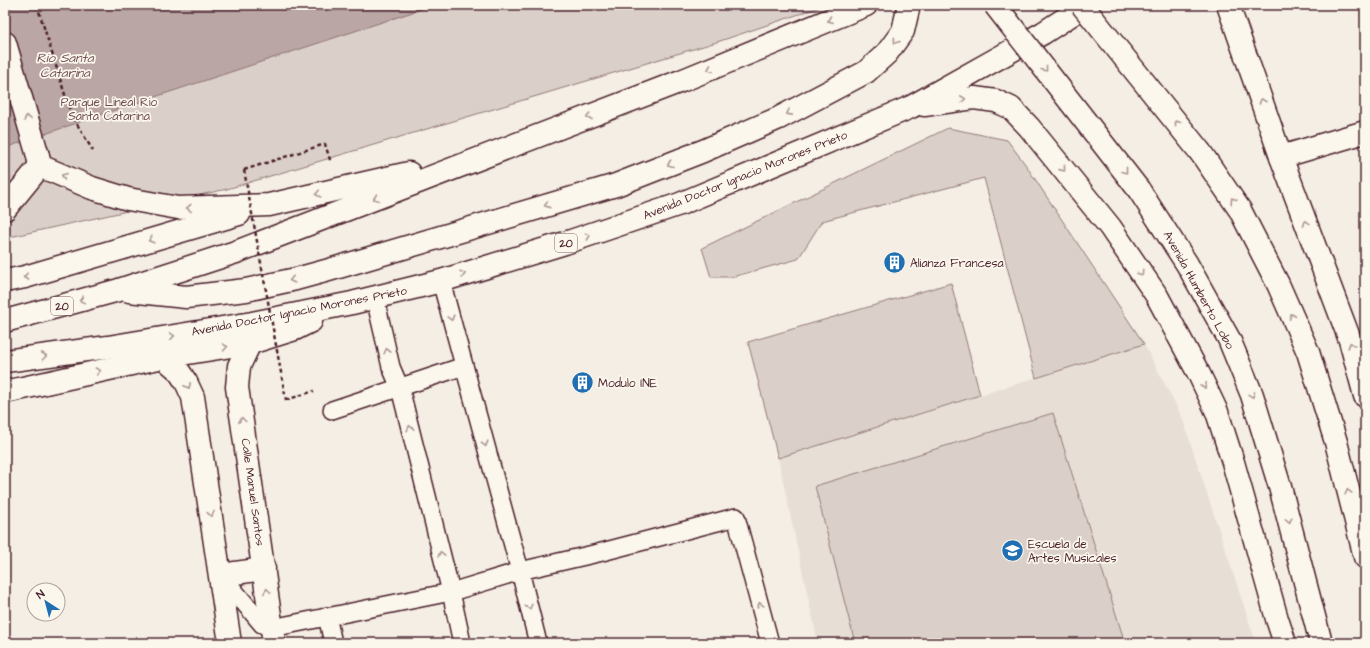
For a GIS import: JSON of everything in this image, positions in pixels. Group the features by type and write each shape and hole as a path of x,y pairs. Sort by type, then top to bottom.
{"main road":[{"name":"20","path":"5,321 119,290 236,252 680,81 866,5"},
{"path":"119,290 186,297 246,290 330,270 616,185 703,151 779,118 866,72 887,53 903,30 909,5"},
{"name":"Avenida Humberto Lobo","path":"995,5 1139,190 1188,264 1229,339 1252,395 1280,487 1321,643"},
{"path":"1082,5 1201,153 1240,210 1278,284 1308,352 1336,442 1364,547"},
{"name":"Avenida Doctor Ignacio Morones Prieto","path":"5,361 108,347 252,323 352,303 441,281 565,243 680,204 911,107 1044,33 1086,5"},
{"path":"1228,5 1281,157 1350,340 1365,396"},
{"path":"5,43 39,161 92,188 145,203 178,208 268,205"},
{"path":"911,107 974,98 996,101 1012,108 1110,227 1157,296 1199,374 1217,412 1233,462 1277,619 1286,643"},
{"path":"1281,157 1365,132"},
{"path":"5,280 25,277 268,205 340,190 492,154"},
{"path":"5,209 39,161"},
{"path":"5,392 163,357 250,343 295,329 352,303"},
{"name":"Calle Manuel Santos","path":"250,343 239,366 237,387 273,635"},
{"path":"163,357 178,370 193,397 221,575 230,643"},
{"path":"221,575 264,569"}],"lane":[{"path":"441,281 520,571 538,643"},
{"path":"375,298 391,367 400,388 451,592 462,643"},
{"path":"332,410 464,366"},
{"path":"221,575 273,635 327,616 451,592 520,571 598,553 736,517 770,643"},
{"path":"327,616 333,643"}],"path":[{"path":"36,5 70,114 93,151"},
{"path":"286,400 244,170 325,144 340,190"}],"shaded area":[{"name":"Escuela de Artes Musicales","path":"1144,344 1182,417 1256,643 818,643 778,458"}],"green space":[{"name":"Parque Lineal Río Santa Catarina","path":"5,5 826,5 720,41 227,189 5,238"},
{"path":"948,128 1007,140 1025,164 1144,344 1036,378 984,178 822,221 798,259 732,277 711,277 702,248"},
{"path":"951,283 980,395 778,458 748,342"},
{"path":"1053,413 1125,643 855,643 815,486"}],"water":[{"name":"Río Santa Catarina","path":"5,5 434,5 91,118 5,148"}],"place":[{"name":"Alianza Francesa","path":"894,263"},
{"name":"Modulo INE","path":"582,383"},
{"name":"Escuela de Artes Musicales","path":"1012,551"}]}
